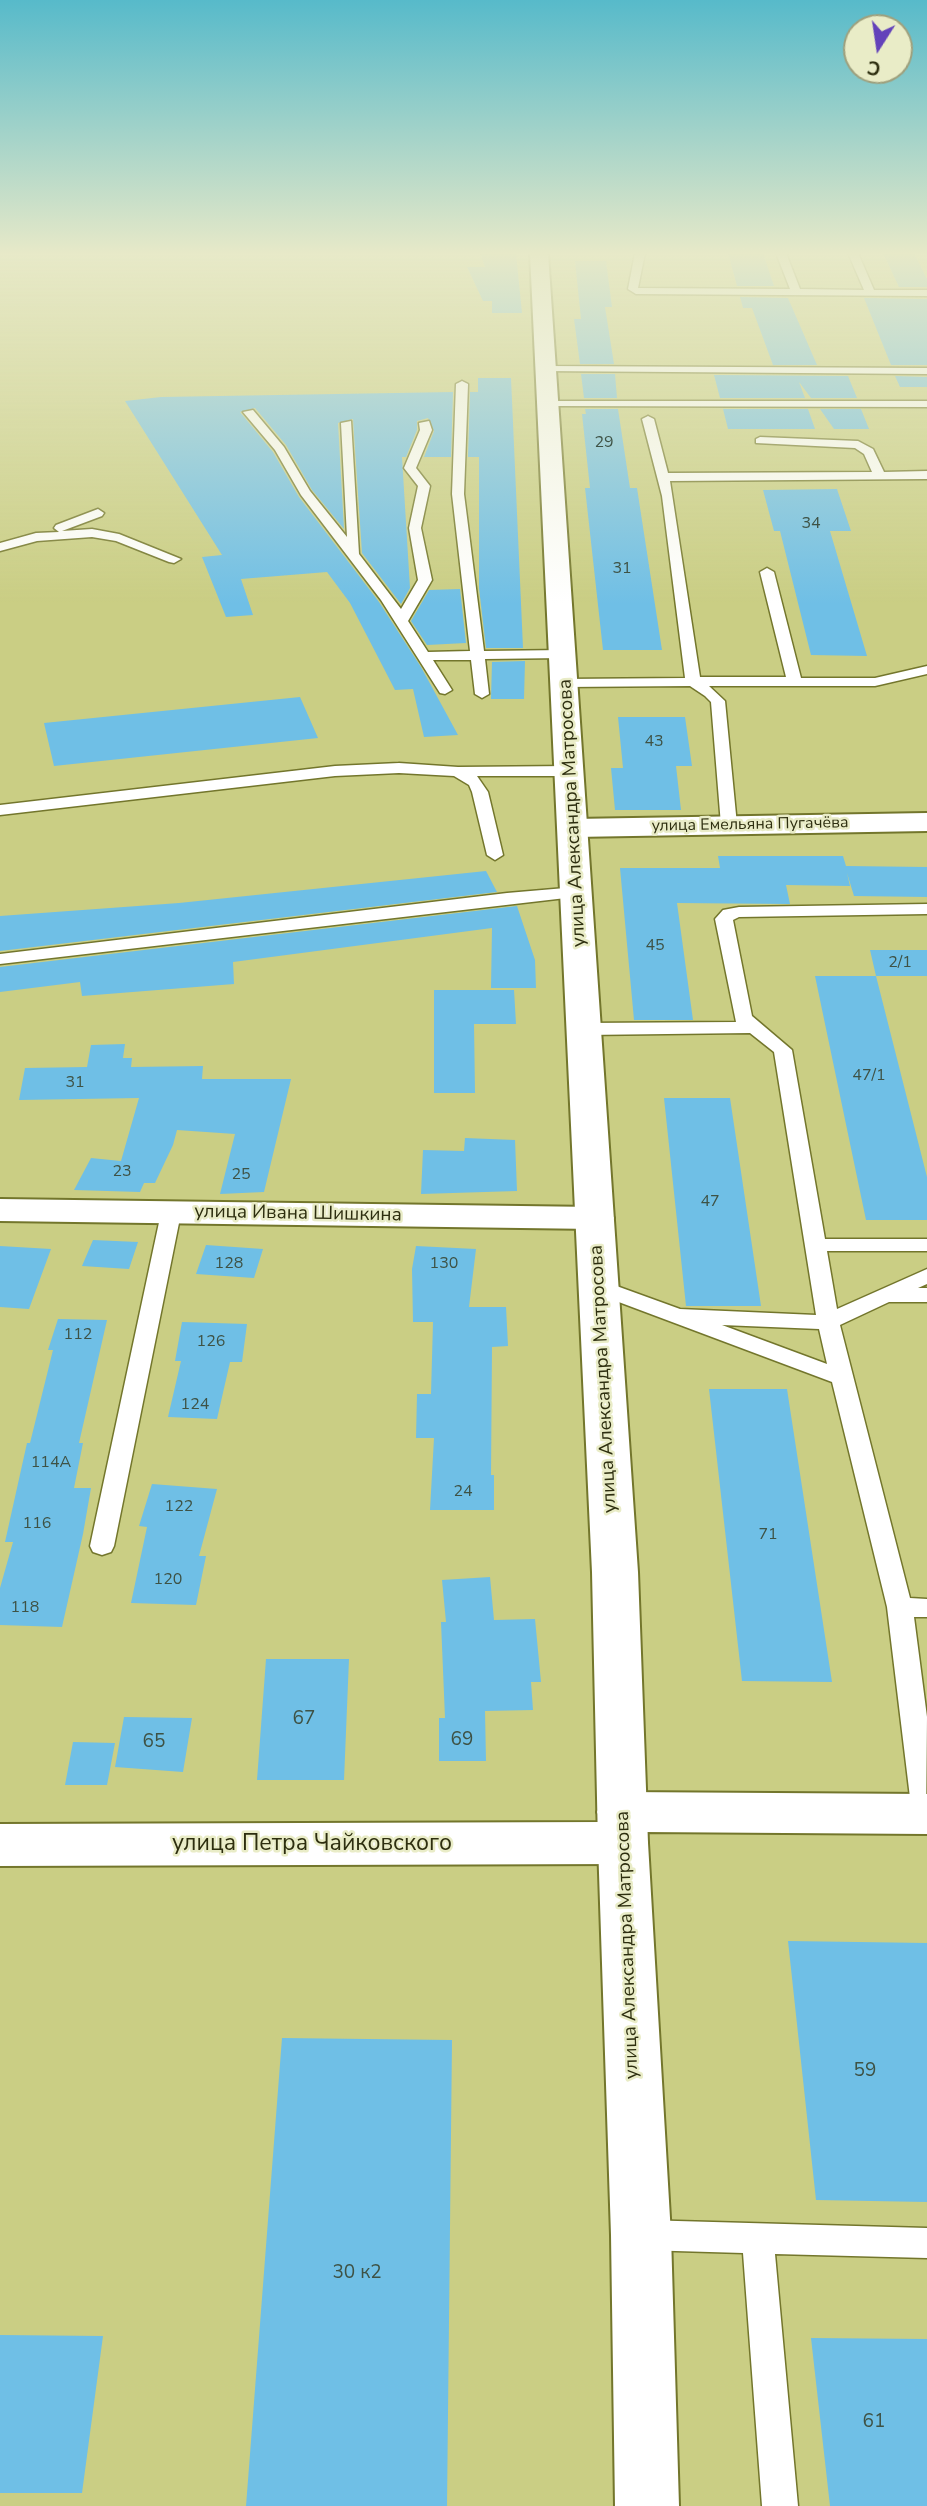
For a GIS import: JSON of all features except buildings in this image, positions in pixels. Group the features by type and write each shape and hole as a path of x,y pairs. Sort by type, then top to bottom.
{"street":[{"name":"улица Александра Матросова","path":"548,370 615,1572 641,2235 647,2506"},
{"name":"улица Емельяна Пугачёва","path":"573,828 927,822"},
{"name":"улица Ивана Шишкина","path":"0,1210 595,1218"},
{"name":"улица Петра Чайковского","path":"0,1845 623,1827 927,1814"}],"lane":[{"path":"549,387 927,371"},
{"path":"462,384 458,494 482,694"},
{"path":"549,387 927,404"},
{"path":"249,412 280,449 305,492 354,552 445,690"},
{"path":"649,419 664,477 694,682 718,701 729,825"},
{"path":"347,423 354,552"},
{"path":"401,621 425,580 415,528 424,486 410,468 426,430 425,423"},
{"path":"760,441 858,445 869,452 880,475"},
{"path":"664,477 927,475"},
{"path":"0,547 36,537 98,513"},
{"path":"36,537 101,533 174,559"},
{"path":"767,572 794,679 785,682"},
{"path":"424,656 477,655 694,682 875,682 927,670"},
{"path":"0,810 335,771 399,768 458,772 570,771"},
{"path":"458,772 475,782 480,792 495,855"},
{"path":"0,959 507,898 577,892"},
{"path":"927,909 729,914 724,919 739,1011 743,1018 783,1050 828,1322 900,1607 927,1814"},
{"path":"585,1029 755,1027"},
{"path":"102,1546 172,1213"},
{"path":"815,1245 927,1245"},
{"path":"678,1316 828,1322 927,1276"},
{"path":"600,1287 843,1378"},
{"path":"884,1296 927,1296"},
{"path":"900,1607 927,1608"},
{"path":"641,2235 927,2243"},
{"path":"758,2240 780,2506"}]}
